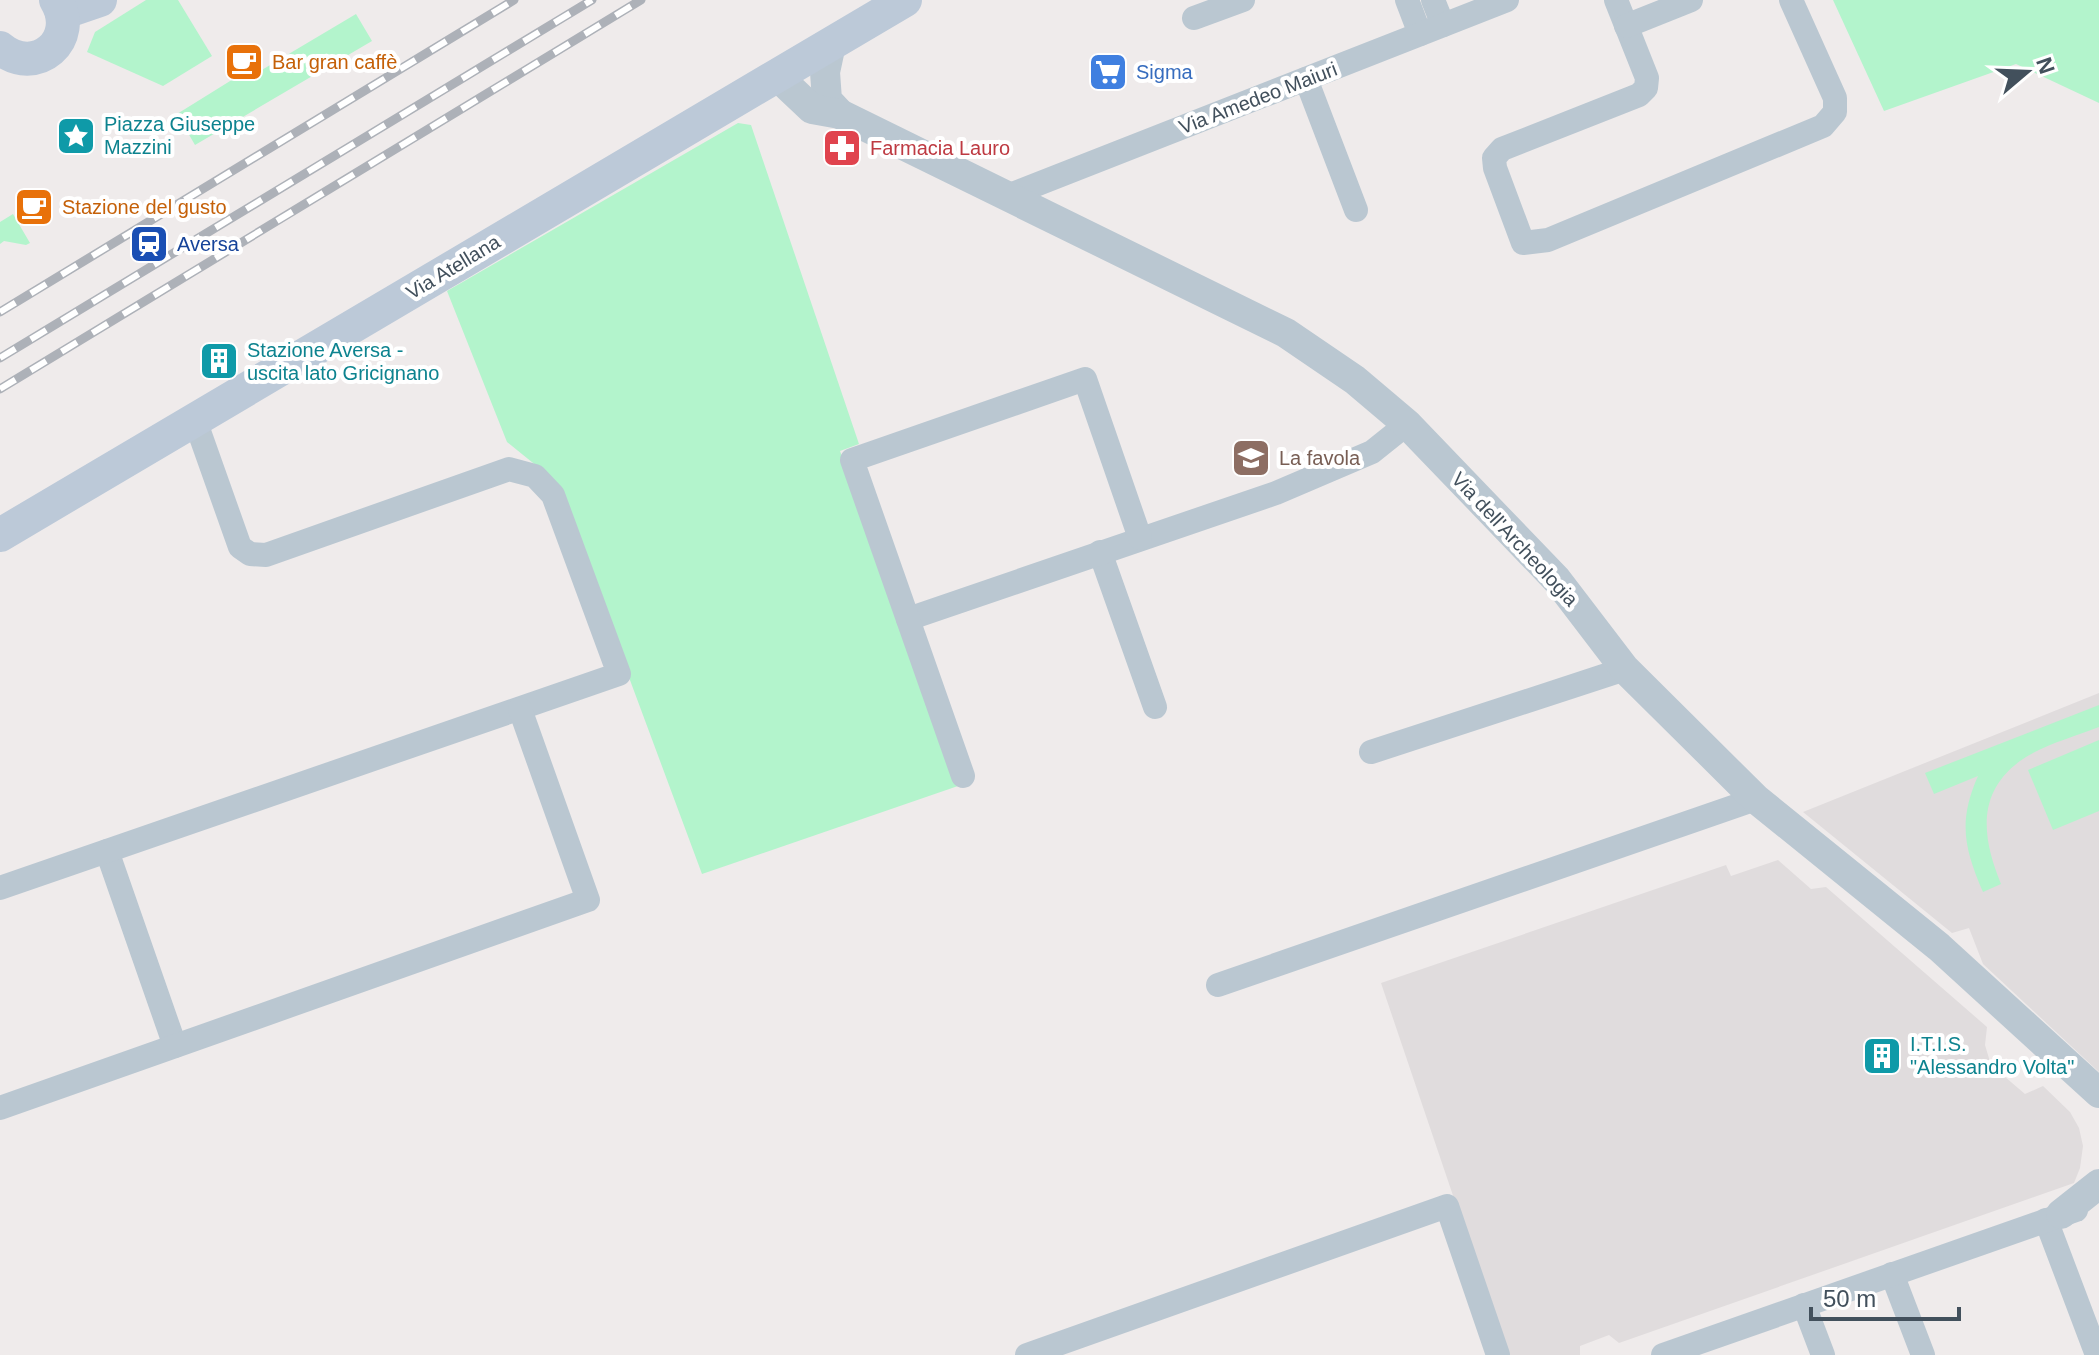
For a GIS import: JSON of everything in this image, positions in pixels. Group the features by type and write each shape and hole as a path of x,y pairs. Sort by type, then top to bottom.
{"main road":[{"path":"0,48 19,59 43,55 60,37 63,25 59,6 100,0"},
{"name":"Via Atellana","path":"0,535 905,0"}],"street":[{"path":"1194,18 1243,0"},
{"path":"1407,0 1431,30"},
{"path":"1431,30 1433,0"},
{"name":"Via Amedeo Maiuri","path":"1010,195 1507,0"},
{"path":"1616,0 1647,78 1646,88 1639,95 1502,149 1494,158 1523,243 1548,240 1823,126 1835,112 1835,98 1791,0"},
{"path":"1626,26 1691,0"},
{"path":"745,95 826,108 825,72 831,44"},
{"name":"Via dell'Archeologia","path":"788,69 812,85 826,108 1010,195 1286,333 1355,380 1407,424 1557,580 1625,669 1756,799 1939,947 2099,1093"},
{"path":"1306,79 1356,210"},
{"path":"963,776 852,460 1085,379 1140,538"},
{"path":"0,888 619,674 553,495 535,476 509,469 266,555 250,554 240,547 195,420"},
{"path":"908,619 1276,493 1372,452 1407,424"},
{"path":"1100,552 1155,707"},
{"path":"1371,752 1625,669"},
{"path":"0,1108 588,900 520,709"},
{"path":"1218,985 1756,799"},
{"path":"107,851 175,1046"},
{"path":"2053,1217 2099,1184"},
{"path":"1663,1355 2099,1203"},
{"path":"1027,1355 1447,1206 1498,1355"},
{"path":"2053,1217 2097,1355"},
{"path":"1892,1274 1923,1355"},
{"path":"1804,1305 1823,1355"}],"shaded area":[{"path":"2099,693 2099,1072 1983,964 1969,928 1952,933 1803,812"},
{"path":"1778,860 1811,889 1826,887 1987,1027 1985,1045 1991,1065 2025,1094 2043,1086 2070,1112 2079,1128 2083,1146 2074,1183 1619,1343 1609,1335 1580,1346 1580,1355 1507,1355 1381,983 1726,865 1731,876"}],"green space":[{"path":"146,0 178,0 212,56 163,86 87,52 95,32"},
{"path":"1833,0 2099,0 2099,103 2016,64 1884,111"},
{"path":"356,14 372,41 195,145 177,114 251,68 255,74"},
{"path":"738,123 751,125 859,444 840,451 958,786 702,874 562,497 538,467 507,442 447,291"},
{"path":"13,214 30,243 26,245 4,241 0,244 0,222"},
{"path":"2099,705 2099,727 2029,755 2006,774 1996,788 1989,803 1987,834 2001,884 1983,892 1971,862 1966,834 1968,807 1978,776 1934,794 1925,773"},
{"path":"2099,740 2099,811 2053,830 2028,770"}],"railway":[{"path":"0,312 514,0"},
{"path":"0,358 592,0"},
{"path":"0,389 641,0"}],"place":[{"name":"Bar gran caffè","path":"244,62"},
{"name":"Sigma","path":"1108,72"},
{"name":"Piazza Giuseppe Mazzini","path":"76,136"},
{"name":"Farmacia Lauro","path":"842,148"},
{"name":"Stazione del gusto","path":"34,207"},
{"name":"Aversa","path":"149,244"},
{"name":"Stazione Aversa - uscita lato Gricignano","path":"219,361"},
{"name":"La favola","path":"1251,458"},
{"name":"I.T.I.S. \"Alessandro Volta\"","path":"1882,1056"}]}
